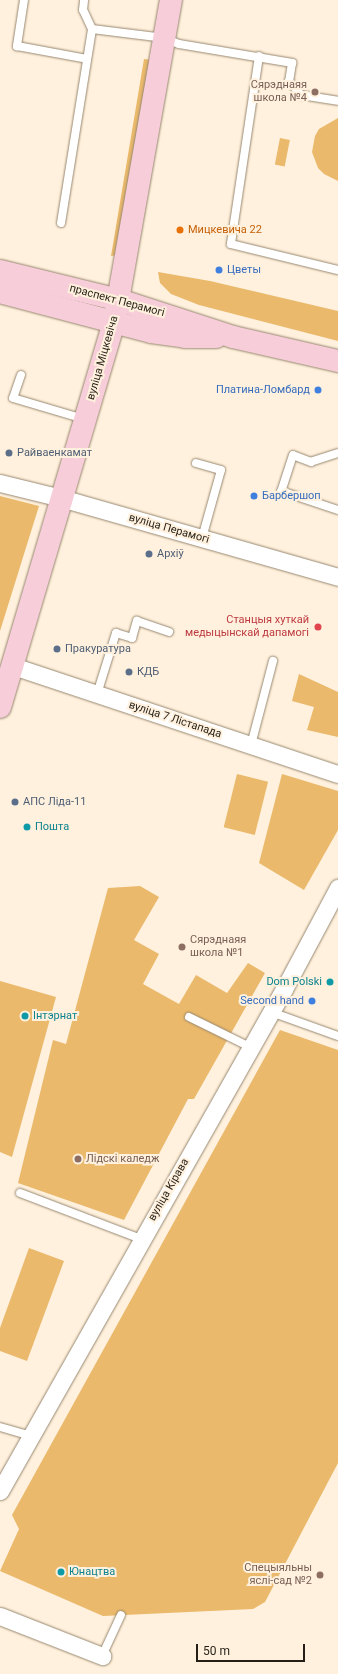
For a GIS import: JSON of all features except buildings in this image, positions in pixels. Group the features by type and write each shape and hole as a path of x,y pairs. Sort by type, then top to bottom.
{"main road":[{"name":"вуліца Міцкевіча","path":"0,707 114,323 171,0"},
{"name":"праспект Перамогі","path":"0,271 119,300 233,337 338,362"},
{"name":"праспект Перамогі","path":"0,292 114,323 185,337 233,337"}],"street":[{"name":"вуліца Перамогі","path":"0,483 61,498 338,576"},
{"name":"вуліца 7 Лістапада","path":"13,666 338,774"},
{"name":"вуліца Кірава","path":"0,1491 141,1239 271,1012 338,888"},
{"path":"0,1616 102,1656"}],"lane":[{"path":"24,0 17,46 87,59"},
{"path":"61,223 92,29 83,10 84,0"},
{"path":"92,29 164,38 179,44 259,56 292,63 289,82 301,95 338,101"},
{"path":"259,56 231,244 338,270"},
{"path":"21,375 13,398 85,419"},
{"path":"338,453 311,462 293,455 281,491 338,510"},
{"path":"196,463 221,470 202,538"},
{"path":"97,694 116,634 132,638 137,622 169,632"},
{"path":"251,745 273,661"},
{"path":"271,1012 338,1036"},
{"path":"189,1016 250,1047"},
{"path":"20,1193 141,1239"},
{"path":"0,1427 31,1436"},
{"path":"102,1656 121,1615"}],"shaded area":[{"path":"144,59 153,60 119,255 111,256"},
{"path":"338,118 338,181 324,174 318,168 312,152 315,136 319,129"},
{"path":"280,138 290,140 285,166 275,165"},
{"path":"158,272 210,281 338,311 338,341 199,305 171,294 160,283"},
{"path":"0,496 39,506 0,631"},
{"path":"299,674 338,692 338,737 307,730 314,707 292,701"},
{"path":"237,774 268,782 255,835 224,827"},
{"path":"282,774 338,791 338,830 304,890 259,863"},
{"path":"140,886 159,897 134,940 159,954 143,984 179,1004 196,975 227,993 248,963 265,973 194,1099 188,1099 124,1220 18,1183 53,1040 66,1044 108,888"},
{"path":"0,981 56,997 12,1157 0,1152"},
{"path":"280,1030 338,1050 338,1463 265,1602 253,1609 103,1616 0,1571 19,1529 12,1515"},
{"path":"29,1248 64,1261 27,1361 0,1351 0,1328"}],"place":[{"name":"Сярэднаяя школа №4","path":"315,92"},
{"name":"Мицкевича 22","path":"180,230"},
{"name":"Цветы","path":"219,270"},
{"name":"Платина-Ломбард","path":"318,390"},
{"name":"Райваенкамат","path":"9,453"},
{"name":"Барбершоп","path":"254,496"},
{"name":"Архіў","path":"149,554"},
{"name":"Станцыя хуткай медыцынскай дапамогі","path":"318,627"},
{"name":"Пракуратура","path":"57,649"},
{"name":"КДБ","path":"129,672"},
{"name":"АПС Ліда-11","path":"15,802"},
{"name":"Пошта","path":"27,827"},
{"name":"Сярэднаяя школа №1","path":"182,947"},
{"name":"Dom Polski","path":"330,982"},
{"name":"Second hand","path":"312,1001"},
{"name":"Інтэрнат","path":"25,1016"},
{"name":"Лідскі каледж","path":"78,1159"},
{"name":"Юнацтва","path":"61,1572"},
{"name":"Спецыяльны яслі-сад №2","path":"320,1575"}]}
